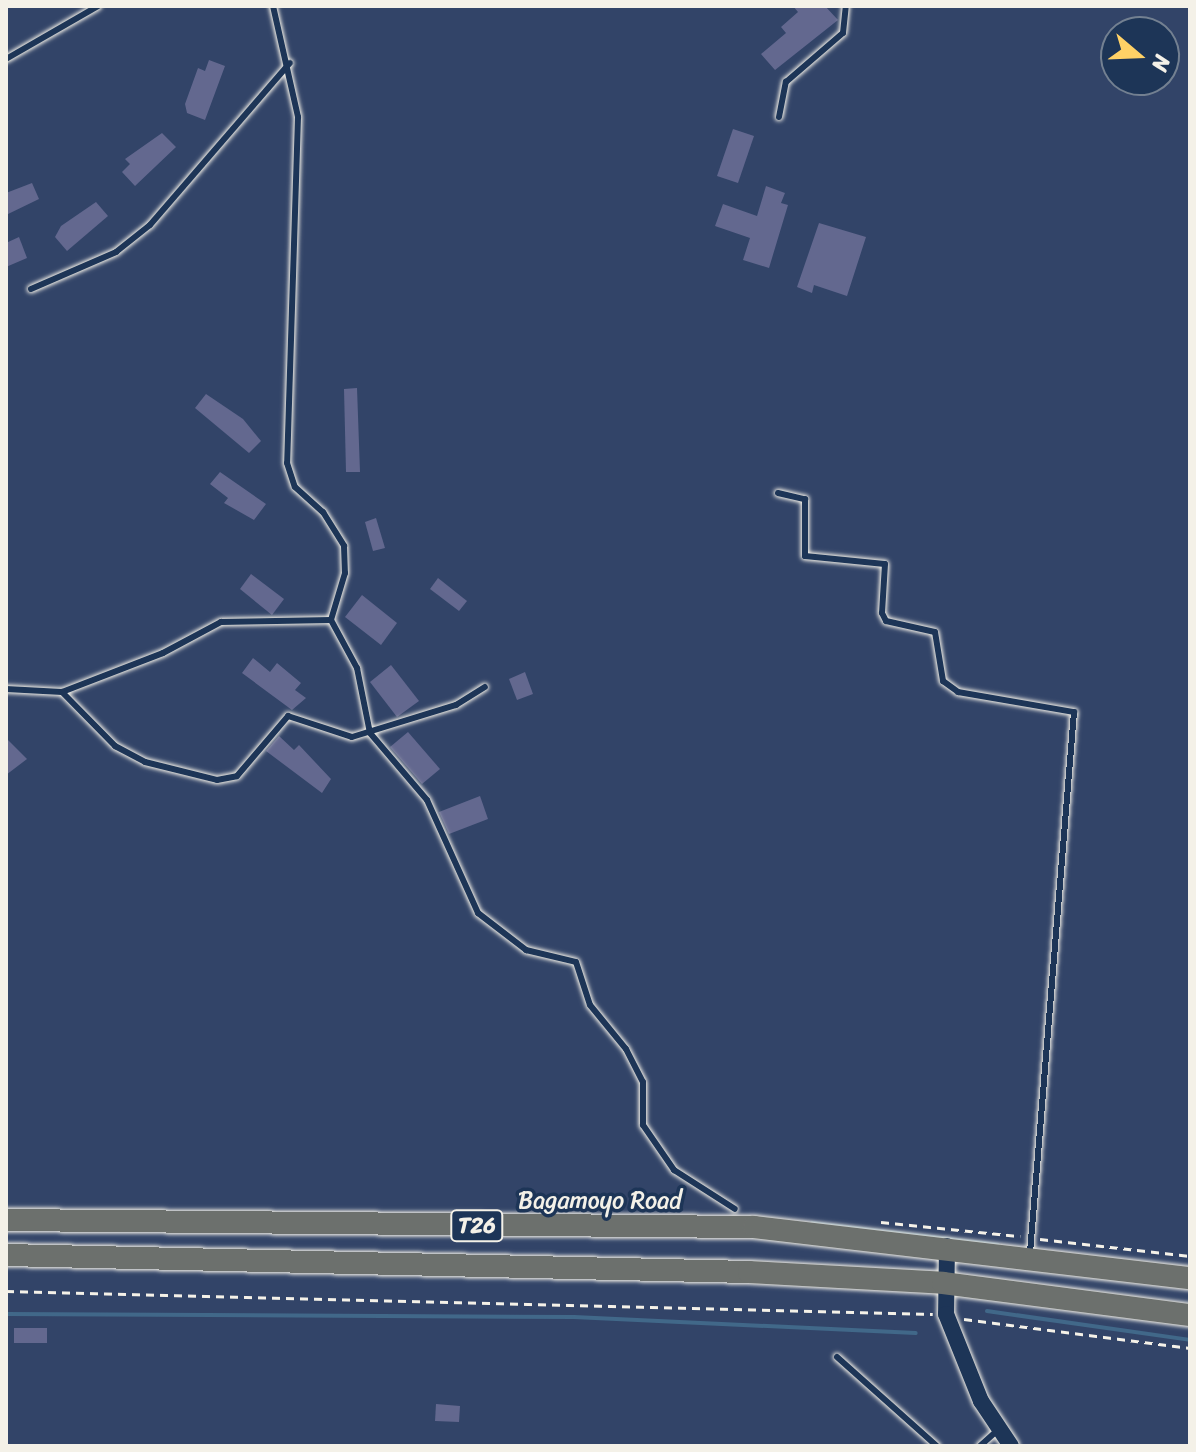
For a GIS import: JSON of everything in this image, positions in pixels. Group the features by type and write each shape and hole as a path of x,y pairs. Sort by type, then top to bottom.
{"highway":[{"name":"Bagamoyo Road","path":"6,1220 754,1227 947,1246 1190,1278"},
{"name":"T26","path":"6,1255 943,1283 1190,1315"}],"main road":[{"path":"947,1246 943,1283 946,1314 999,1430 1011,1446"}],"lane":[{"path":"6,59 98,6"},
{"path":"273,6 290,63 298,117 287,463 295,487 323,512 344,546 345,573 331,620 357,668 370,733 427,800 478,913 526,950 576,962 590,1005 626,1049 643,1082 643,1125 674,1170 735,1209"},
{"path":"779,117 786,82 843,33 846,6"},
{"path":"31,289 116,252 150,225 290,63"},
{"path":"778,493 805,499 805,556 885,564 886,621 935,632 943,681 958,692 1074,712 1030,1257"},
{"path":"6,689 62,692 163,653 221,622 331,620"},
{"path":"62,692 115,746 145,762 217,780 237,776 288,716 310,719 345,736 370,733 456,705 485,687"},
{"path":"837,1357 937,1446"},
{"path":"980,1446 999,1430"}],"path":[{"path":"6,1291 946,1314 994,1327 1190,1348"}],"building":[{"path":"793,6 825,6 838,20 775,70 761,54 786,33 781,27 798,12"},
{"path":"209,60 225,66 205,120 187,113 185,104 198,68 205,71"},
{"path":"733,129 754,136 738,183 717,176"},
{"path":"162,133 176,147 135,186 122,172 130,164 125,159"},
{"path":"32,183 39,199 6,215 6,193"},
{"path":"766,186 785,193 781,203 788,205 769,268 743,260 750,238 715,226 723,204 757,216"},
{"path":"96,202 108,216 67,251 55,237 61,226"},
{"path":"819,223 866,237 847,296 814,285 812,293 797,287"},
{"path":"19,237 27,258 6,267 6,243"},
{"path":"357,388 360,472 346,472 344,389"},
{"path":"206,394 243,419 261,441 249,453 195,408"},
{"path":"220,472 266,504 254,520 224,503 228,498 210,484"},
{"path":"376,518 385,548 373,551 365,522"},
{"path":"251,574 284,599 272,615 240,589"},
{"path":"438,578 467,601 459,611 430,589"},
{"path":"362,595 397,623 381,645 345,617"},
{"path":"253,658 270,672 277,663 301,683 295,690 306,698 292,710 242,673"},
{"path":"391,665 419,701 397,717 370,682"},
{"path":"525,672 533,694 517,700 509,679"},
{"path":"408,732 440,769 422,784 390,747"},
{"path":"279,736 294,750 299,745 331,779 322,793 266,751"},
{"path":"6,738 27,759 6,775"},
{"path":"480,796 488,819 449,834 439,812"},
{"path":"14,1328 47,1328 47,1343 14,1343"},
{"path":"436,1404 460,1406 459,1422 435,1421"}],"waterway":[{"path":"812,1223 998,1245"},
{"path":"987,1311 1190,1340"},
{"path":"6,1314 574,1317 916,1333"}]}
